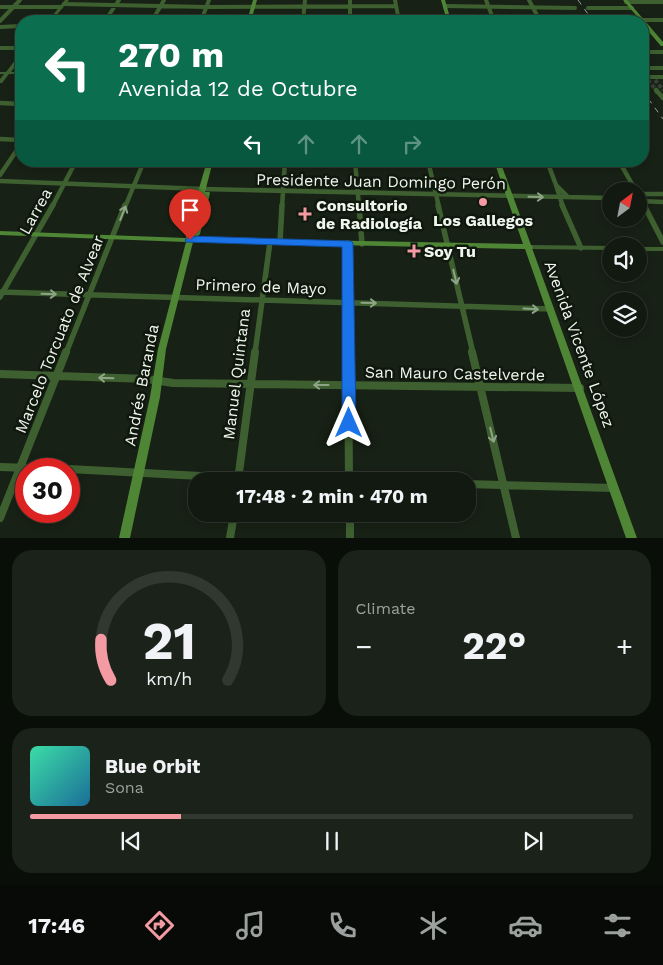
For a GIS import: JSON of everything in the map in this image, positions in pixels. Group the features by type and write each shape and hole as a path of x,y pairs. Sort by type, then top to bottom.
{"main road":[{"path":"253,15 256,0"},
{"path":"443,0 447,15"},
{"path":"626,1 638,15"},
{"path":"649,31 662,43"},
{"name":"Andrés Baranda","path":"124,538 158,381 162,349 190,240 196,234 209,167"},
{"name":"Andrés Baranda","path":"205,189 213,167"},
{"name":"Avenida Vicente López","path":"499,167 580,388 632,538"},
{"path":"0,233 190,240 529,248"}],"street":[{"path":"0,21 20,0"},
{"path":"108,15 118,0"},
{"path":"155,15 164,0"},
{"path":"203,15 209,0"},
{"path":"304,15 305,0"},
{"path":"350,0 350,15"},
{"path":"395,0 398,15"},
{"path":"486,0 492,15"},
{"path":"528,0 537,15"},
{"path":"626,1 663,2"},
{"path":"55,15 64,4"},
{"path":"0,7 64,4 206,7 396,6"},
{"path":"445,6 574,8"},
{"path":"588,8 632,8"},
{"path":"649,20 663,20"},
{"path":"0,27 15,26"},
{"path":"0,48 15,48"},
{"path":"649,52 663,52"},
{"path":"0,82 15,64"},
{"path":"649,68 663,68"},
{"path":"0,73 15,73"},
{"path":"649,78 663,77"},
{"path":"659,92 663,98"},
{"path":"0,103 15,104"},
{"path":"0,139 15,140"},
{"path":"0,175 15,153"},
{"name":"Larrea","path":"1,294 37,234 73,167"},
{"name":"Marcelo Torcuato de Alvear","path":"24,458 88,295 141,167"},
{"path":"280,242 286,167"},
{"path":"356,167 362,244"},
{"path":"429,167 516,538"},
{"path":"548,167 556,185 557,198 565,209 581,248"},
{"path":"622,167 631,182"},
{"name":"Presidente Juan Domingo Perón","path":"0,181 205,189 602,200"},
{"path":"556,185 568,198 565,209"},
{"path":"648,194 663,194"},
{"name":"Presidente Juan Domingo Perón","path":"568,198 602,195"},
{"path":"648,200 663,200"},
{"path":"648,215 663,242"},
{"name":"Manuel Quintana","path":"239,472 270,242"},
{"path":"347,243 349,472"},
{"path":"529,248 602,248"},
{"path":"647,249 663,250"},
{"name":"Primero de Mayo","path":"1,294 462,305 551,310"},
{"name":"San Mauro Castelverde","path":"0,374 250,384 580,388"},
{"path":"0,467 15,468"},
{"path":"80,470 188,476"},
{"name":"Marcelo Torcuato de Alvear","path":"0,518 15,480"},
{"path":"476,484 614,488"},
{"path":"230,538 233,522"},
{"path":"350,522 350,538"}],"tunnel":[{"path":"655,80 663,90"},
{"path":"649,81 656,90"}],"railway":[{"path":"578,0 589,15"},
{"path":"649,100 663,119"}],"place":[{"name":"Los Gallegos","path":"483,202"},
{"name":"Consultorio de Radiología","path":"305,214"},
{"name":"Soy Tu","path":"414,251"}],"route":[{"path":"190,240 347,243 349,423"}]}
